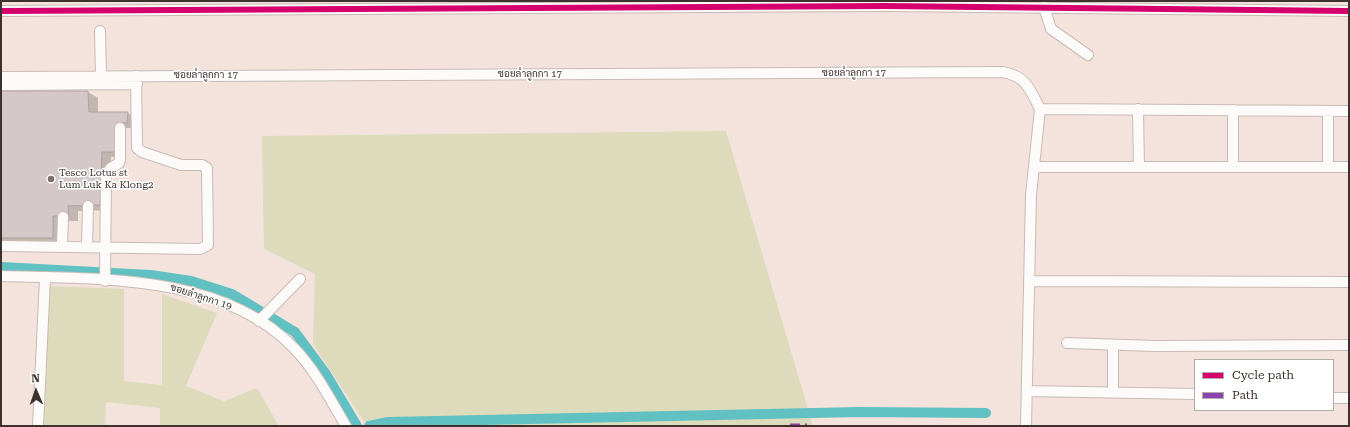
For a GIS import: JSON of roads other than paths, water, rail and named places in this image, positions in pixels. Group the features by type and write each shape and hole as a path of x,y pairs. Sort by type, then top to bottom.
{"street":[{"path":"1,11 116,6 716,4 1349,11"},
{"path":"1044,7 1050,30 1088,55"},
{"path":"100,32 101,76"},
{"name":"ซอยลำลูกกา 17","path":"1,76 101,76 137,80 1003,72 1018,75 1028,87 1040,109"},
{"path":"1,84 137,80 137,148 142,152 181,165 202,165 206,167 208,242 206,247 200,249 106,251 87,247 1,246"},
{"path":"1026,426 1031,196 1040,109 1349,111"},
{"path":"1138,110 1139,167"},
{"path":"1233,110 1233,167"},
{"path":"1328,111 1328,167"},
{"path":"105,277 106,174 111,168 120,163 120,128"},
{"path":"1034,167 1349,167"},
{"path":"87,247 88,206"},
{"path":"62,246 63,217"},
{"name":"ซอยลำลูกกา 19","path":"1,276 45,278 105,277 170,287 190,292 261,318 294,348 307,363 346,426"},
{"path":"38,426 45,278"},
{"path":"261,318 300,279"},
{"path":"1029,281 1349,282"},
{"path":"1067,343 1113,345 1349,345"},
{"path":"1113,345 1113,392"},
{"path":"1027,391 1194,394"},
{"path":"1334,398 1349,398"}],"waterway":[{"path":"1,267 151,275 191,281 232,294 295,332 326,374 357,426"},
{"path":"369,426 388,422 860,412 986,413"}],"place":[{"name":"Tesco Lotus st Lum Luk Ka Klong2","path":"51,179"}]}
